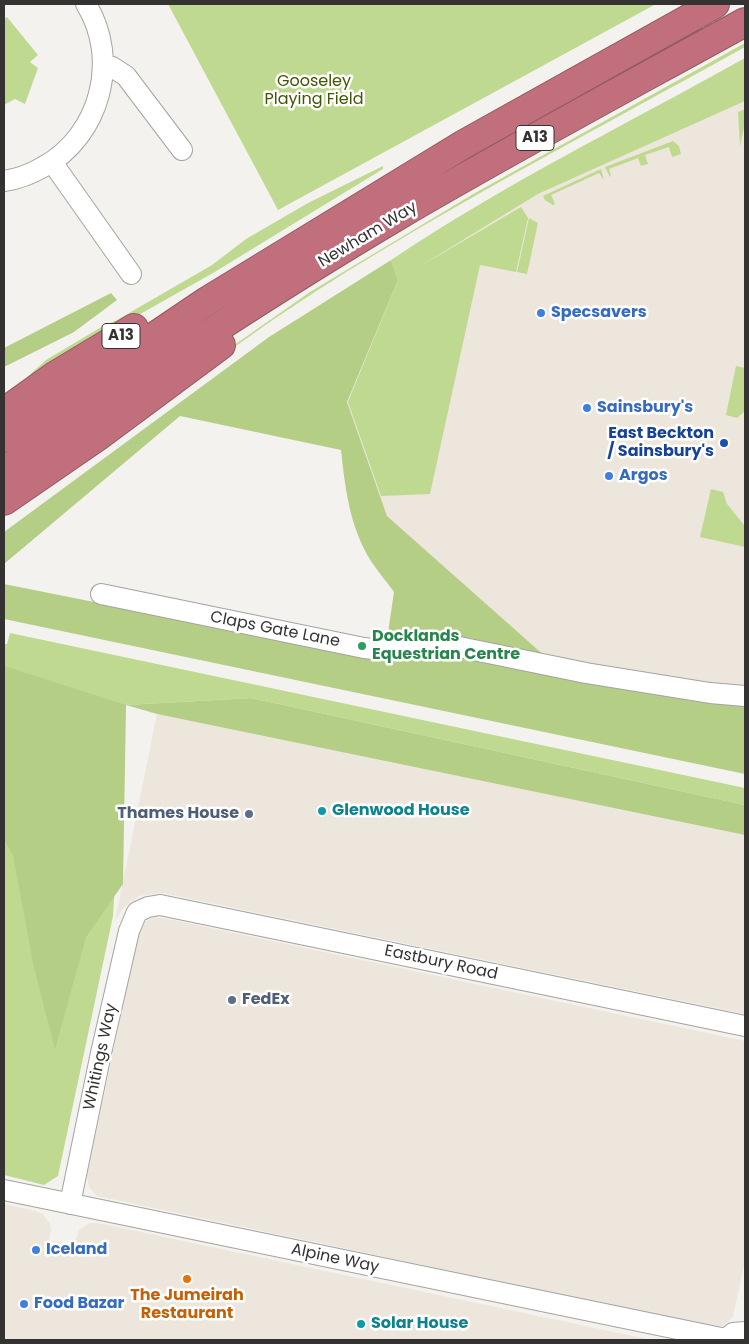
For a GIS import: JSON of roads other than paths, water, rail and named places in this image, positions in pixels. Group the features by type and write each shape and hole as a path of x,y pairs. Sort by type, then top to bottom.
{"highway":[{"name":"Newham Way","path":"4,438 207,301 326,228 464,144 715,4"},
{"name":"Newham Way","path":"4,471 223,324 340,251 462,179 745,22"},
{"name":"A13","path":"4,412 56,375 186,297 278,248 326,228"},
{"name":"A13","path":"4,502 166,387 340,251"}],"street":[{"path":"4,181 32,174 70,148 95,110 101,88 104,65 101,39 86,4"},
{"path":"104,65 112,67 126,76 182,150"},
{"path":"52,162 130,274"},
{"name":"Claps Gate Lane","path":"101,594 364,648 384,650 406,643 425,640 586,673 703,692 745,696"},
{"name":"Eastbury Road","path":"137,912 148,907 160,905 745,1026"},
{"name":"Whitings Way","path":"70,1204 101,1053 129,931 137,912"},
{"name":"Alpine Way","path":"4,1190 667,1328 737,1334"},
{"name":"Alpine Way","path":"667,1328 682,1340"}],"place":[{"name":"Specsavers","path":"541,313"},
{"name":"Sainsbury's","path":"587,408"},
{"name":"East Beckton / Sainsbury's","path":"724,443"},
{"name":"Argos","path":"609,476"},
{"name":"Docklands Equestrian Centre","path":"362,646"},
{"name":"Glenwood House","path":"322,811"},
{"name":"Thames House","path":"249,814"},
{"name":"FedEx","path":"232,1000"},
{"name":"Iceland","path":"36,1250"},
{"name":"The Jumeirah Restaurant","path":"187,1279"},
{"name":"Food Bazar","path":"24,1304"},
{"name":"Solar House","path":"361,1324"}],"park label":[{"name":"Gooseley Playing Field","path":"314,91"}]}
